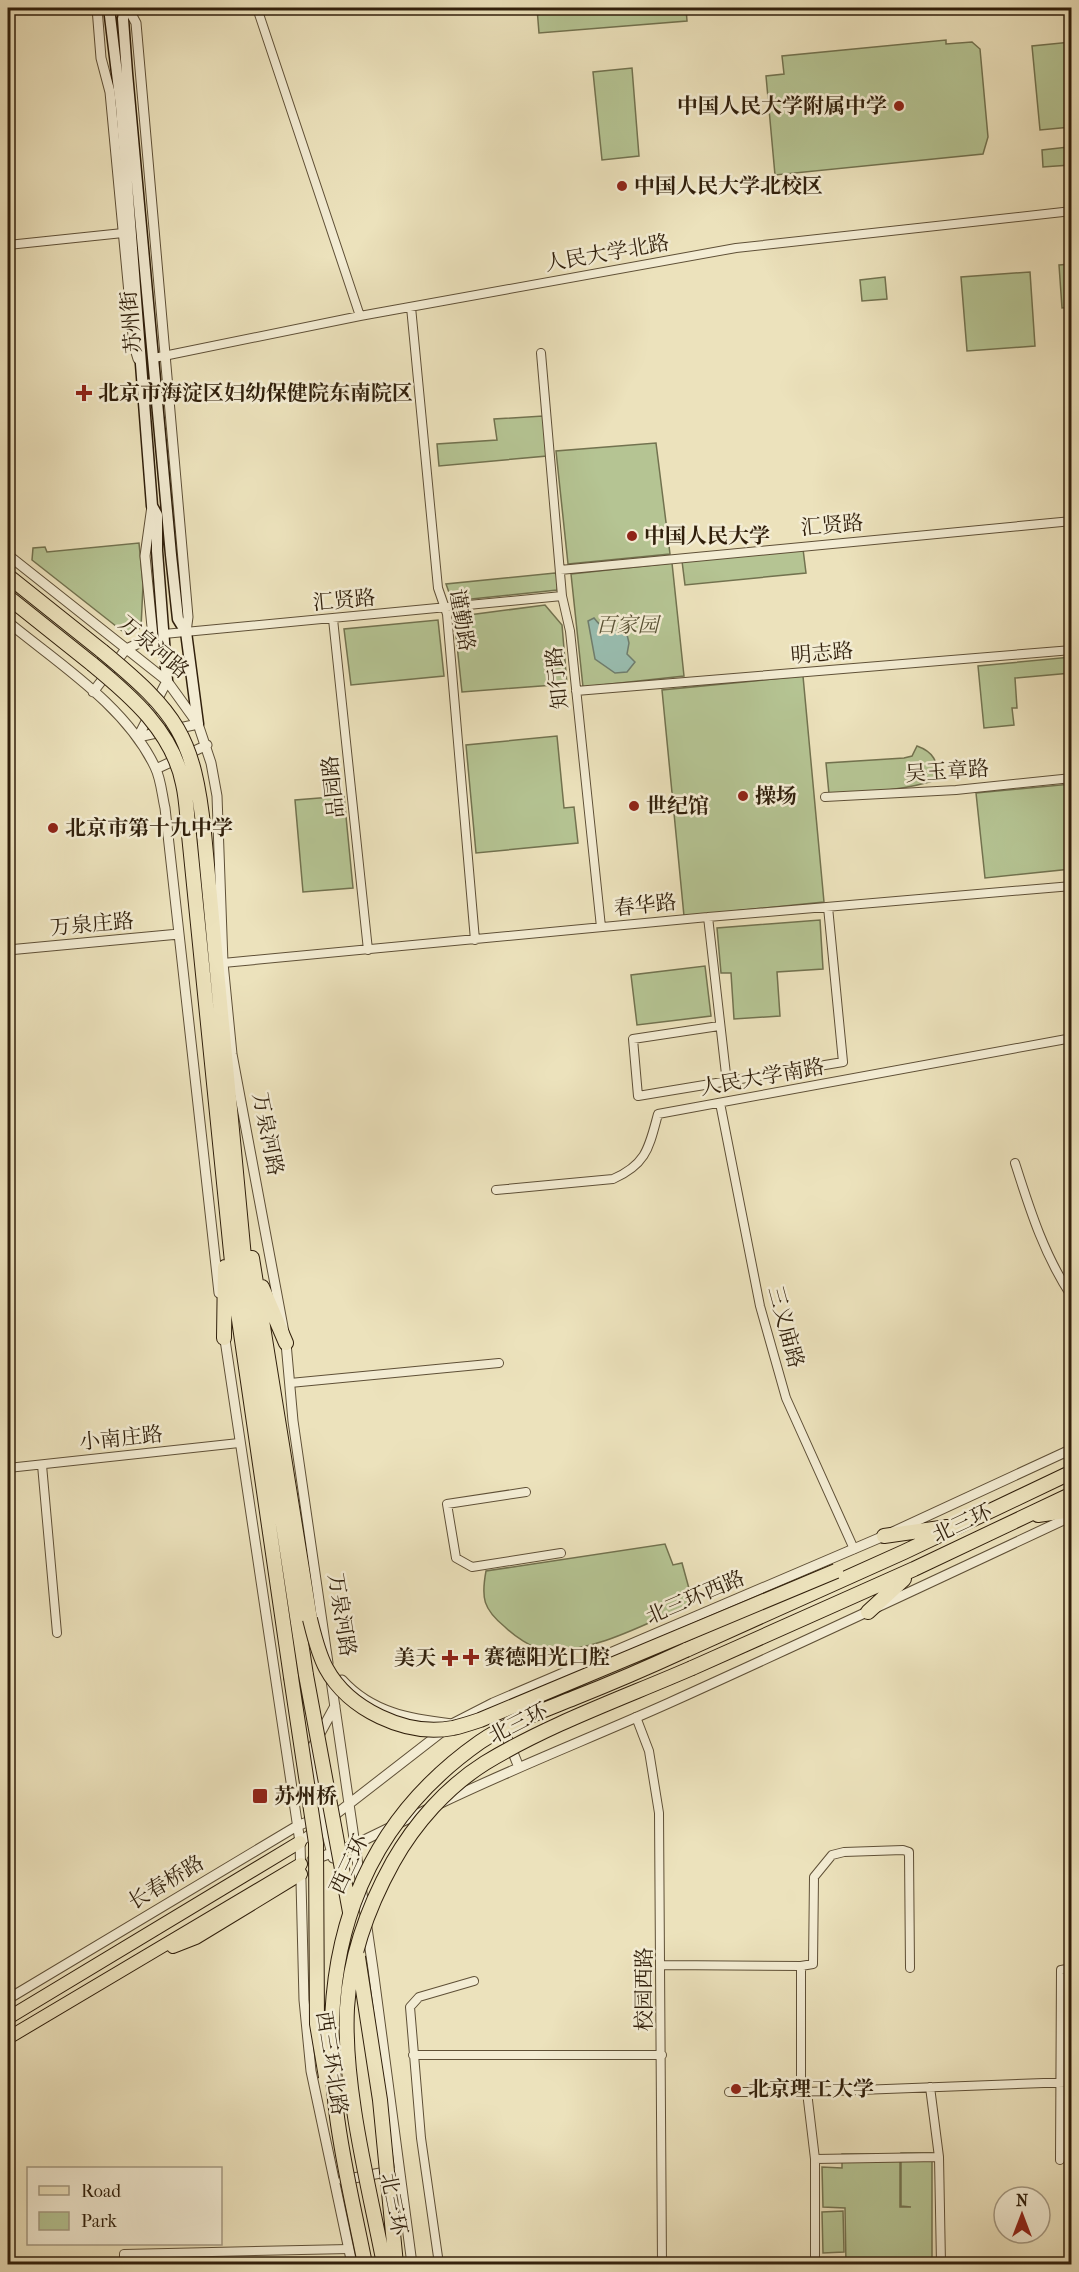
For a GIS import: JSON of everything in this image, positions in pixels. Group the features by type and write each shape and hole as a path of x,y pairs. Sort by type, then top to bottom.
{"highway":[{"name":"万泉河路","path":"8,576 155,696 180,732 195,767 204,833 247,1289 298,1676"},
{"path":"8,597 92,664 146,712 173,755 183,784 235,1292 298,1676 367,2003 380,2100 396,2265"},
{"path":"239,1194 254,1267 310,1619 326,1668 355,1702 376,1715 401,1724 451,1728 480,1720 836,1571 904,1552"},
{"path":"224,1338 225,1202"},
{"path":"254,1267 286,1343"},
{"name":"北三环","path":"686,1650 904,1552 1070,1472"},
{"name":"北三环","path":"384,2265 357,2121 347,2008 355,1956 376,1893 404,1843 440,1798 483,1764 528,1739 914,1569 1071,1494"},
{"path":"1022,1518 1071,1510"},
{"path":"884,1536 964,1524"},
{"path":"868,1612 914,1569"},
{"name":"西三环","path":"365,2265 336,2110 332,2067 332,2005 338,1954 355,1898 386,1834 419,1797 481,1742 523,1719 686,1650"},
{"path":"298,1676 316,1843 317,2024 324,2070 336,2110"}],"main road":[{"name":"苏州街","path":"109,8 122,106 152,506 157,515 159,635 167,681"},
{"name":"苏州街","path":"126,8 123,20 126,73 178,619 186,632 198,724"},
{"name":"长春桥路","path":"8,2018 300,1842"},
{"path":"8,2038 154,1951 301,1869"}],"street":[{"name":"苏州街","path":"97,8 101,58 110,92 134,346 140,363"},
{"name":"苏州街","path":"126,8 136,24 188,617 186,632"},
{"path":"257,8 273,63 360,316"},
{"name":"人民大学北路","path":"154,358 360,316 761,244 1071,211"},
{"path":"8,245 123,233"},
{"name":"谨勤路","path":"411,307 438,588 445,608 475,940"},
{"name":"知行路","path":"541,353 562,597 570,631 601,927"},
{"name":"汇贤路","path":"560,570 1071,521"},
{"name":"万泉河路","path":"8,555 167,681 198,724 207,745 217,796 223,963 232,1054 286,1343 294,1432 362,1898"},
{"name":"汇贤路","path":"159,635 562,597"},
{"name":"品园路","path":"333,619 368,950"},
{"path":"8,622 93,692 138,737 156,769 165,808 224,1338 300,1842"},
{"path":"93,692 126,649 159,635"},
{"name":"明志路","path":"576,691 1071,650"},
{"path":"138,737 167,681"},
{"path":"138,737 198,724"},
{"path":"156,769 207,745"},
{"name":"吴玉章路","path":"825,797 956,790 1071,778"},
{"name":"春华路","path":"223,963 708,917 1071,886"},
{"path":"719,1026 633,1039 638,1096 843,1062 828,907"},
{"path":"708,917 727,1083"},
{"name":"万泉庄路","path":"8,950 179,934"},
{"name":"人民大学南路","path":"496,1190 613,1179 629,1172 648,1151 658,1114 1071,1038"},
{"name":"三义庙路","path":"720,1103 760,1306 786,1398 854,1549"},
{"path":"1015,1163 1038,1236 1057,1275 1071,1297"},
{"path":"290,1383 500,1363"},
{"name":"小南庄路","path":"8,1468 239,1443"},
{"name":"北三环西路","path":"300,1842 323,1820 348,1805 452,1724 493,1703 884,1536 1071,1449"},
{"path":"42,1465 57,1633"},
{"path":"526,1492 447,1504 456,1558 472,1567 561,1552"},
{"path":"301,1869 518,1765 636,1718 1071,1516"},
{"path":"328,1658 344,1682 364,1700 391,1714 413,1720 452,1724"},
{"path":"493,1703 518,1765"},
{"path":"335,1706 312,1748 323,1820 332,1856 362,1898"},
{"name":"校园西路","path":"636,1718 649,1751 659,1813 662,1965 662,2265"},
{"path":"284,1738 298,1745 312,1748"},
{"name":"长春桥路","path":"8,2000 297,1826 323,1820"},
{"path":"402,1822 376,1848 366,1868 362,1898 412,2265"},
{"name":"西三环北路","path":"300,1842 304,2000 311,2071 352,2265"},
{"path":"662,1965 813,1964 814,1877 832,1855 844,1852 903,1850 909,1852 910,1968"},
{"path":"801,1965 801,2083 807,2092 815,2159 815,2265"},
{"path":"1060,2160 1061,1970 1071,1968"},
{"path":"439,2265 425,2172 413,2055 412,2005 419,1997 474,1981"},
{"path":"413,2055 662,2055"},
{"path":"729,2092 807,2092 1071,2082"},
{"path":"930,2086 939,2157 941,2265"},
{"path":"815,2159 939,2157"},
{"path":"335,2181 400,2169"},
{"path":"124,2265 124,2254 349,2249"}],"green space":[{"path":"537,8 686,8 687,21 539,33"},
{"path":"946,40 946,44 972,42 980,49 988,137 983,154 775,175 766,76 784,74 782,56"},
{"path":"1071,42 1071,127 1040,130 1032,46"},
{"path":"632,68 639,156 602,160 593,72"},
{"path":"1068,147 1070,165 1043,167 1042,150"},
{"path":"1071,264 1071,307 1062,308 1059,265"},
{"path":"1030,272 1035,346 967,351 961,277"},
{"path":"885,277 887,299 862,301 860,280"},
{"path":"543,416 547,456 439,466 437,444 497,440 494,419"},
{"path":"656,443 670,554 568,564 556,451"},
{"path":"139,543 143,585 141,628 126,634 32,560 33,548 45,547 47,552"},
{"path":"803,549 806,573 685,585 682,561"},
{"name":"百家园","path":"672,563 684,676 583,687 571,574"},
{"path":"555,573 559,577 557,590 452,601 446,584"},
{"path":"545,605 562,625 567,684 462,692 454,617"},
{"path":"438,620 444,676 351,685 344,629"},
{"path":"1071,657 1071,673 1015,678 1017,708 1012,708 1014,725 984,728 978,666"},
{"name":"操场","path":"803,676 824,902 684,916 662,690"},
{"path":"557,736 564,808 574,807 578,843 476,853 466,745"},
{"path":"917,746 934,758 939,779 871,792 829,794 826,763 904,758 912,756"},
{"path":"1071,784 1071,869 985,878 976,793"},
{"path":"344,796 353,888 303,892 295,800"},
{"path":"820,920 823,969 777,972 780,1016 734,1019 731,973 721,973 717,928"},
{"path":"705,966 711,1016 637,1025 631,975"},
{"path":"665,1544 673,1565 682,1563 693,1603 601,1642 562,1650 539,1649 523,1641 498,1621 485,1602 486,1571"},
{"path":"901,2153 932,2153 932,2264 846,2264 845,2208 823,2207 822,2167 842,2168 842,2154 900,2154 900,2207 911,2207 901,2206"},
{"path":"843,2211 844,2252 823,2253 822,2212"}],"water":[{"path":"594,618 608,629 626,630 629,643 627,654 635,662 627,672 615,673 595,659 588,621"}],"place":[{"name":"中国人民大学附属中学","path":"899,106"},
{"name":"中国人民大学北校区","path":"622,186"},
{"name":"北京市海淀区妇幼保健院东南院区","path":"84,393"},
{"name":"中国人民大学","path":"632,536"},
{"name":"操场","path":"743,796"},
{"name":"世纪馆","path":"634,806"},
{"name":"北京市第十九中学","path":"53,828"},
{"name":"赛德阳光口腔","path":"471,1657"},
{"name":"美天","path":"450,1658"},
{"name":"苏州桥","path":"260,1796"},
{"name":"北京理工大学","path":"736,2089"}]}
